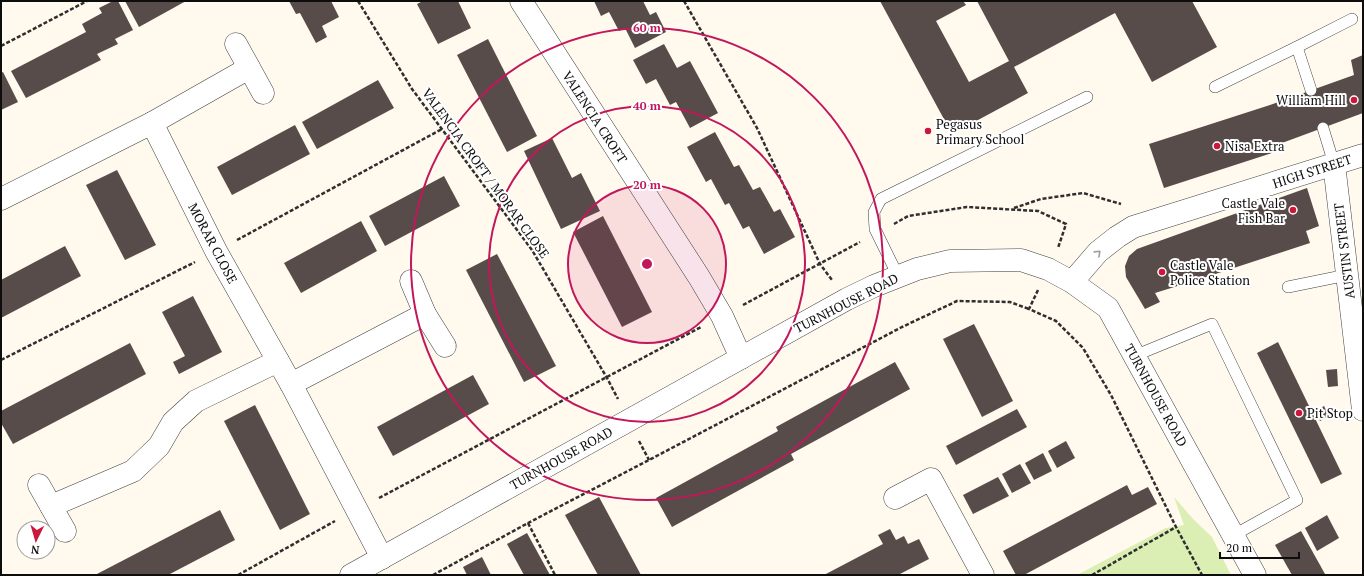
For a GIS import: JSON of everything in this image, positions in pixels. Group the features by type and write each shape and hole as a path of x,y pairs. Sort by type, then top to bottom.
{"street":[{"name":"VALENCIA CROFT","path":"520,1 699,277 722,316 741,358"},
{"path":"236,44 263,93"},
{"path":"1,199 152,123 249,68"},
{"name":"MORAR CLOSE","path":"152,123 216,251 291,384 382,558"},
{"name":"HIGH STREET","path":"1072,282 1098,252 1133,227 1363,155"},
{"name":"AUSTIN STREET","path":"1334,164 1363,410"},
{"name":"TURNHOUSE ROAD","path":"351,575 741,358 874,286 917,269 950,261 1021,260 1048,269 1072,282 1108,308 1255,575"},
{"path":"410,281 425,314 445,346"},
{"path":"291,384 425,314"},
{"path":"51,506 133,471 159,446 174,422 196,402 278,361"},
{"path":"895,498 931,479 983,575"},
{"path":"39,485 65,531"}],"lane":[{"path":"1215,87 1297,48 1352,19"},
{"path":"1297,48 1312,90"},
{"path":"898,276 876,233 874,212 882,199 1087,97"},
{"path":"1323,128 1334,164"},
{"path":"1288,287 1347,275"},
{"path":"1134,356 1212,324 1297,500 1234,535"}],"path":[{"path":"1,46 87,1"},
{"name":"VALENCIA CROFT / MORAR CLOSE","path":"358,1 412,89 532,250 607,378"},
{"path":"684,1 757,128 820,264 847,300"},
{"path":"1012,208 1041,199 1082,193 1125,205"},
{"path":"238,575 356,510 607,378 908,216 967,207 1012,208 1038,211 1066,224 1060,244 1029,309"},
{"path":"433,575 528,523 902,327 957,301 1010,302 1029,309 1056,321 1083,348 1111,395 1176,527 1202,575"},
{"path":"528,523 556,575"},
{"path":"1092,575 1176,527"}],"green space":[{"path":"1174,497 1194,520 1212,537 1231,575 1077,575 1166,528 1184,525"}],"building":[{"path":"113,1 118,1 133,30 115,39 118,44 97,54 101,60 26,98 11,71 86,32 82,24 102,13 99,8"},
{"path":"125,1 186,1 139,27"},
{"path":"289,1 331,1 339,17 322,26 327,37 316,43 300,13 296,14"},
{"path":"423,1 458,1 471,28 438,44 417,4"},
{"path":"594,1 643,1 650,15 656,12 666,32 635,48 625,28 619,31 609,12 601,16"},
{"path":"880,1 963,1 966,5 936,21 969,82 1009,61 977,1 1192,1 1217,47 1152,82 1115,13 1014,67 1028,93 952,134"},
{"path":"488,39 537,136 507,152 457,55"},
{"path":"664,44 677,68 690,61 718,113 690,128 676,102 670,105 656,79 646,84 633,60"},
{"name":"Nisa Extra","path":"1363,55 1363,113 1282,143 1284,149 1164,188 1149,144 1270,105 1354,75 1351,60"},
{"path":"3,72 18,102 1,110 1,73"},
{"path":"378,80 394,108 317,149 302,122"},
{"path":"295,125 310,154 232,195 217,167"},
{"path":"715,132 734,167 739,165 753,190 760,187 774,212 780,209 795,237 764,254 749,226 743,229 729,203 725,205 711,179 706,182 687,147"},
{"path":"552,138 572,178 581,173 600,211 561,229 524,151"},
{"path":"117,170 156,245 125,260 86,185"},
{"path":"444,176 460,206 385,246 369,216"},
{"path":"1307,188 1319,226 1306,231 1310,243 1155,293 1160,302 1145,309 1126,277 1125,266 1129,256 1137,249"},
{"path":"603,216 652,312 622,327 573,232"},
{"path":"361,221 377,251 301,293 284,263"},
{"path":"65,246 81,276 1,318 1,280"},
{"path":"497,254 556,366 524,382 466,270"},
{"path":"193,296 222,352 179,374 173,362 185,356 162,312"},
{"path":"974,324 1013,401 982,417 943,339"},
{"name":"Pit Stop","path":"1278,342 1342,474 1321,484 1257,353"},
{"path":"130,343 146,374 13,444 1,423 1,411"},
{"path":"895,362 910,389 791,454 794,460 672,527 656,498 778,431 776,427"},
{"path":"1337,369 1338,386 1328,387 1326,370"},
{"path":"473,375 489,404 393,456 377,427"},
{"path":"255,405 310,514 280,530 224,421"},
{"path":"1324,406 1329,416 1320,421 1315,411"},
{"path":"1017,409 1027,427 956,465 946,446"},
{"path":"1066,441 1075,458 1057,468 1048,451"},
{"path":"1043,453 1052,471 1034,480 1025,463"},
{"path":"1020,464 1031,483 1012,493 1002,474"},
{"path":"998,477 1009,496 973,514 963,495"},
{"path":"1127,485 1132,495 1148,487 1157,504 1024,575 1016,575 1003,551"},
{"path":"599,497 641,575 598,575 565,515"},
{"path":"220,510 235,540 168,575 95,575"},
{"path":"1327,515 1339,538 1317,551 1305,528"},
{"path":"890,529 896,540 904,536 908,544 919,539 929,559 898,575 824,575 883,544 878,535"},
{"path":"1301,531 1325,575 1292,575 1275,545"},
{"path":"527,533 550,575 524,575 507,544"},
{"path":"482,557 491,575 467,575 463,567"}],"place":[{"name":"William Hill","path":"1354,100"},
{"name":"Pegasus Primary School","path":"928,131"},
{"name":"Nisa Extra","path":"1217,146"},
{"name":"Castle Vale Fish Bar","path":"1293,210"},
{"name":"Castle Vale Police Station","path":"1162,272"},
{"name":"Pit Stop","path":"1299,413"}]}
